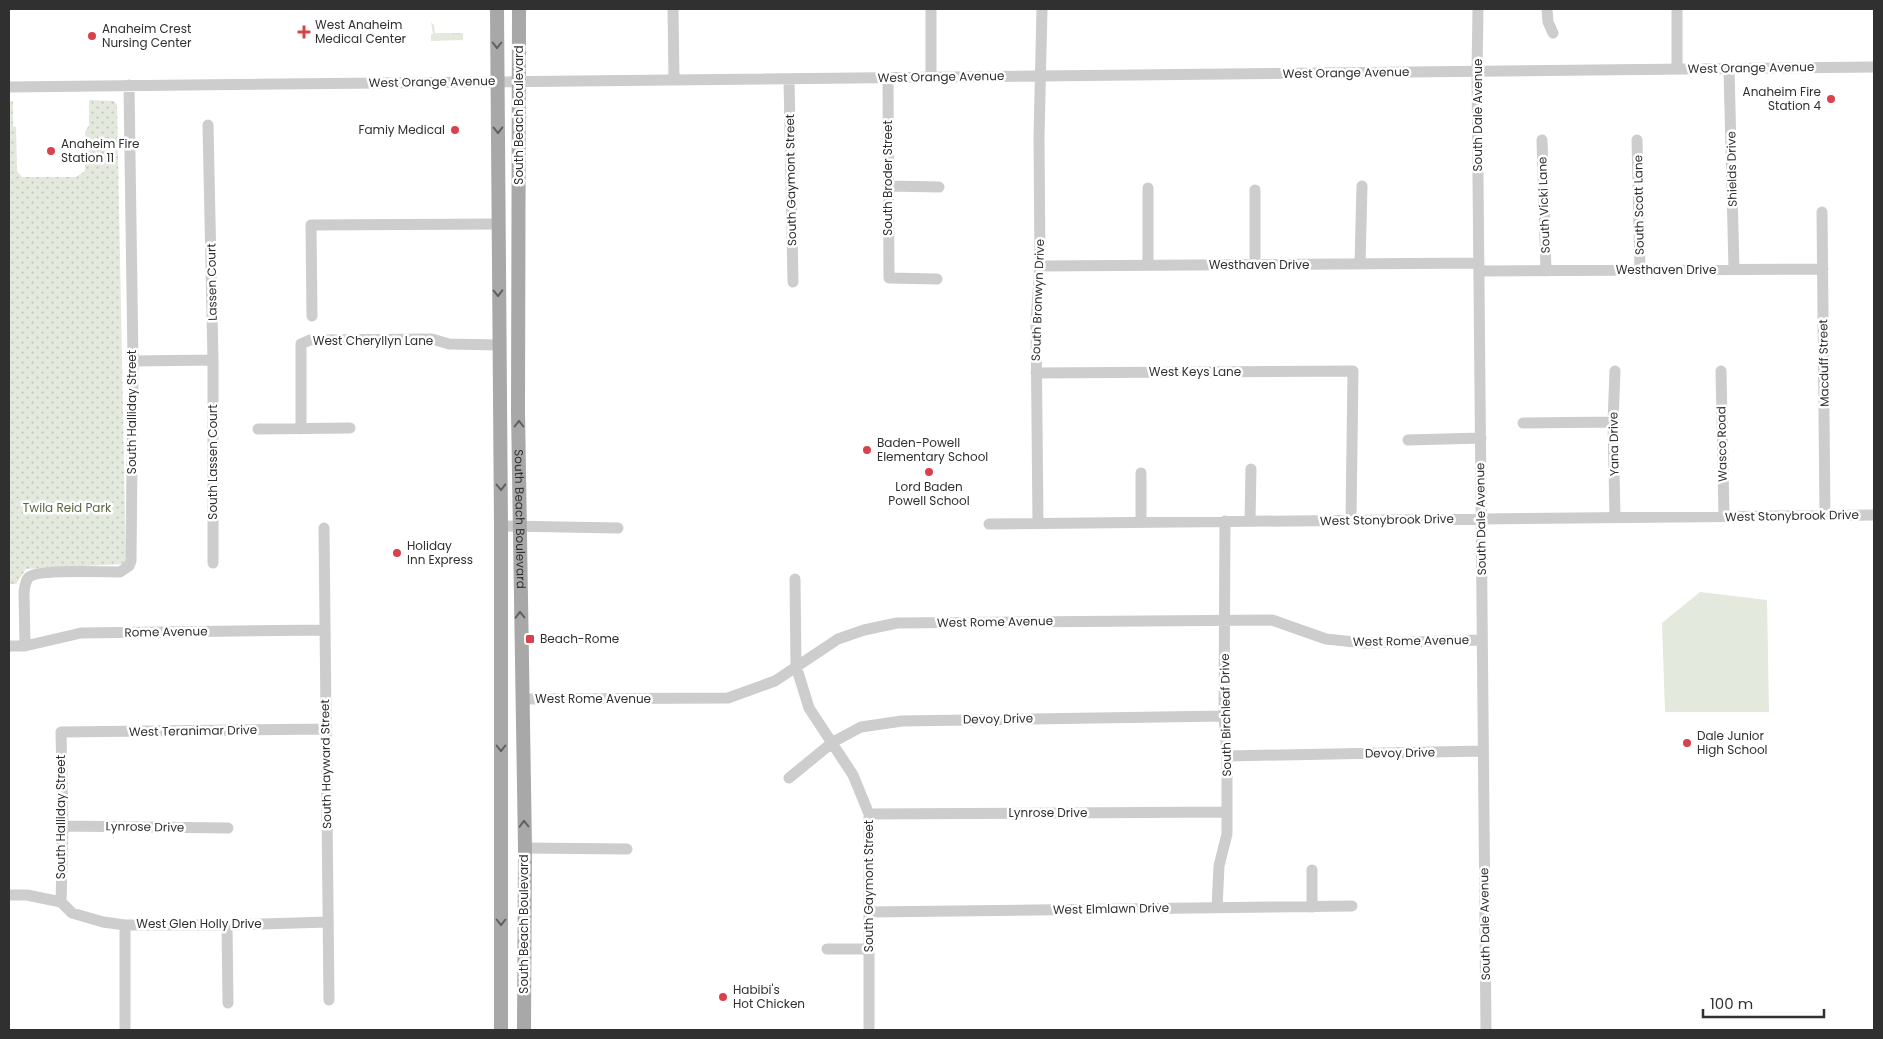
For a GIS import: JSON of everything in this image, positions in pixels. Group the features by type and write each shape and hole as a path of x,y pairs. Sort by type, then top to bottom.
{"main road":[{"name":"South Beach Boulevard","path":"497,9 501,526 501,1030"},
{"name":"South Beach Boulevard","path":"519,9 519,525 525,848 524,1030"}],"street":[{"path":"673,9 674,80"},
{"path":"931,9 932,77"},
{"name":"South Bronwyn Drive","path":"1038,523 1036,320 1040,266 1042,9"},
{"name":"South Dale Avenue","path":"1478,9 1486,1030"},
{"path":"1548,9 1548,22 1553,34"},
{"path":"1677,69 1678,9"},
{"name":"West Orange Avenue","path":"9,87 1874,67"},
{"name":"Shields Drive","path":"1730,69 1734,270"},
{"name":"South Broder Street","path":"888,78 889,278 937,279"},
{"name":"South Gaymont Street","path":"789,79 793,282"},
{"name":"South Halliday Street","path":"25,646 24,592 25,583 28,578 41,572 120,572 129,566 130,561 133,361 129,85"},
{"name":"Lassen Court","path":"208,124 213,360"},
{"name":"South Vicki Lane","path":"1542,140 1546,271"},
{"name":"South Scott Lane","path":"1637,140 1640,270"},
{"path":"888,186 939,187"},
{"path":"1360,264 1362,186"},
{"path":"1148,188 1148,266"},
{"path":"1255,190 1255,264"},
{"name":"Macduff Street","path":"1822,212 1825,515"},
{"name":"West Cheryllyn Lane","path":"312,316 311,225 498,224"},
{"name":"Westhaven Drive","path":"1040,266 1360,264 1546,271 1823,269"},
{"name":"West Cheryllyn Lane","path":"301,428 302,344 310,340 432,340 449,344 499,345"},
{"path":"133,361 213,360"},
{"name":"South Lassen Court","path":"213,360 213,563"},
{"name":"West Keys Lane","path":"1036,373 1353,371 1351,520"},
{"name":"Yana Drive","path":"1615,371 1613,422 1615,518"},
{"name":"Wasco Road","path":"1721,371 1724,516"},
{"path":"1523,423 1613,422"},
{"path":"258,428 350,428"},
{"path":"1408,440 1480,438"},
{"path":"1250,521 1251,469"},
{"path":"1141,473 1141,522"},
{"name":"West Stonybrook Drive","path":"989,524 1874,515"},
{"name":"South Birchleaf Drive","path":"1217,908 1218,873 1227,834 1227,756 1224,716 1225,521"},
{"path":"501,526 618,528"},
{"name":"South Hayward Street","path":"324,528 329,1000"},
{"name":"South Gaymont Street","path":"795,579 796,666 809,708 853,775 869,814 869,1030"},
{"name":"West Rome Avenue","path":"522,699 728,698 775,681 838,639 864,630 897,624 1272,620 1326,639 1364,643 1482,640"},
{"name":"Rome Avenue","path":"9,646 25,646 81,633 325,630"},
{"name":"Devoy Drive","path":"789,778 833,742 861,728 902,721 1224,716"},
{"name":"West Teranimar Drive","path":"61,732 326,729"},
{"name":"South Halliday Street","path":"60,902 63,826 61,732"},
{"name":"Devoy Drive","path":"1227,756 1483,751"},
{"name":"Lynrose Drive","path":"869,814 1227,812"},
{"name":"Lynrose Drive","path":"63,826 228,828"},
{"path":"525,848 627,849"},
{"path":"1312,870 1312,907"},
{"path":"9,895 27,895 60,902"},
{"name":"West Glen Holly Drive","path":"60,902 70,917 125,924 328,922"},
{"name":"West Elmlawn Drive","path":"870,912 1352,906"},
{"path":"125,924 125,1030"},
{"path":"227,924 228,1004"},
{"path":"827,949 870,949"}],"green space":[{"path":"431,22 434,25 435,33 463,33 463,40 431,41 431,34 433,34"},
{"name":"Twila Reid Park","path":"89,100 114,101 117,105 126,564 26,569 16,584 9,584 9,102 13,101 13,126 16,127 17,171 22,177 76,177 85,171 85,132 89,125"},
{"path":"1700,592 1767,600 1769,712 1665,712 1662,623"}],"place":[{"name":"West Anaheim Medical Center","path":"304,32"},
{"name":"Anaheim Crest Nursing Center","path":"92,36"},
{"name":"Anaheim Fire Station 4","path":"1831,99"},
{"name":"Famiy Medical","path":"455,130"},
{"name":"Anaheim Fire Station 11","path":"51,151"},
{"name":"Baden-Powell Elementary School","path":"867,450"},
{"name":"Lord Baden Powell School","path":"929,472"},
{"name":"Holiday Inn Express","path":"397,553"},
{"name":"Beach-Rome","path":"530,639"},
{"name":"Dale Junior High School","path":"1687,743"},
{"name":"Habibi's Hot Chicken","path":"723,997"}]}
